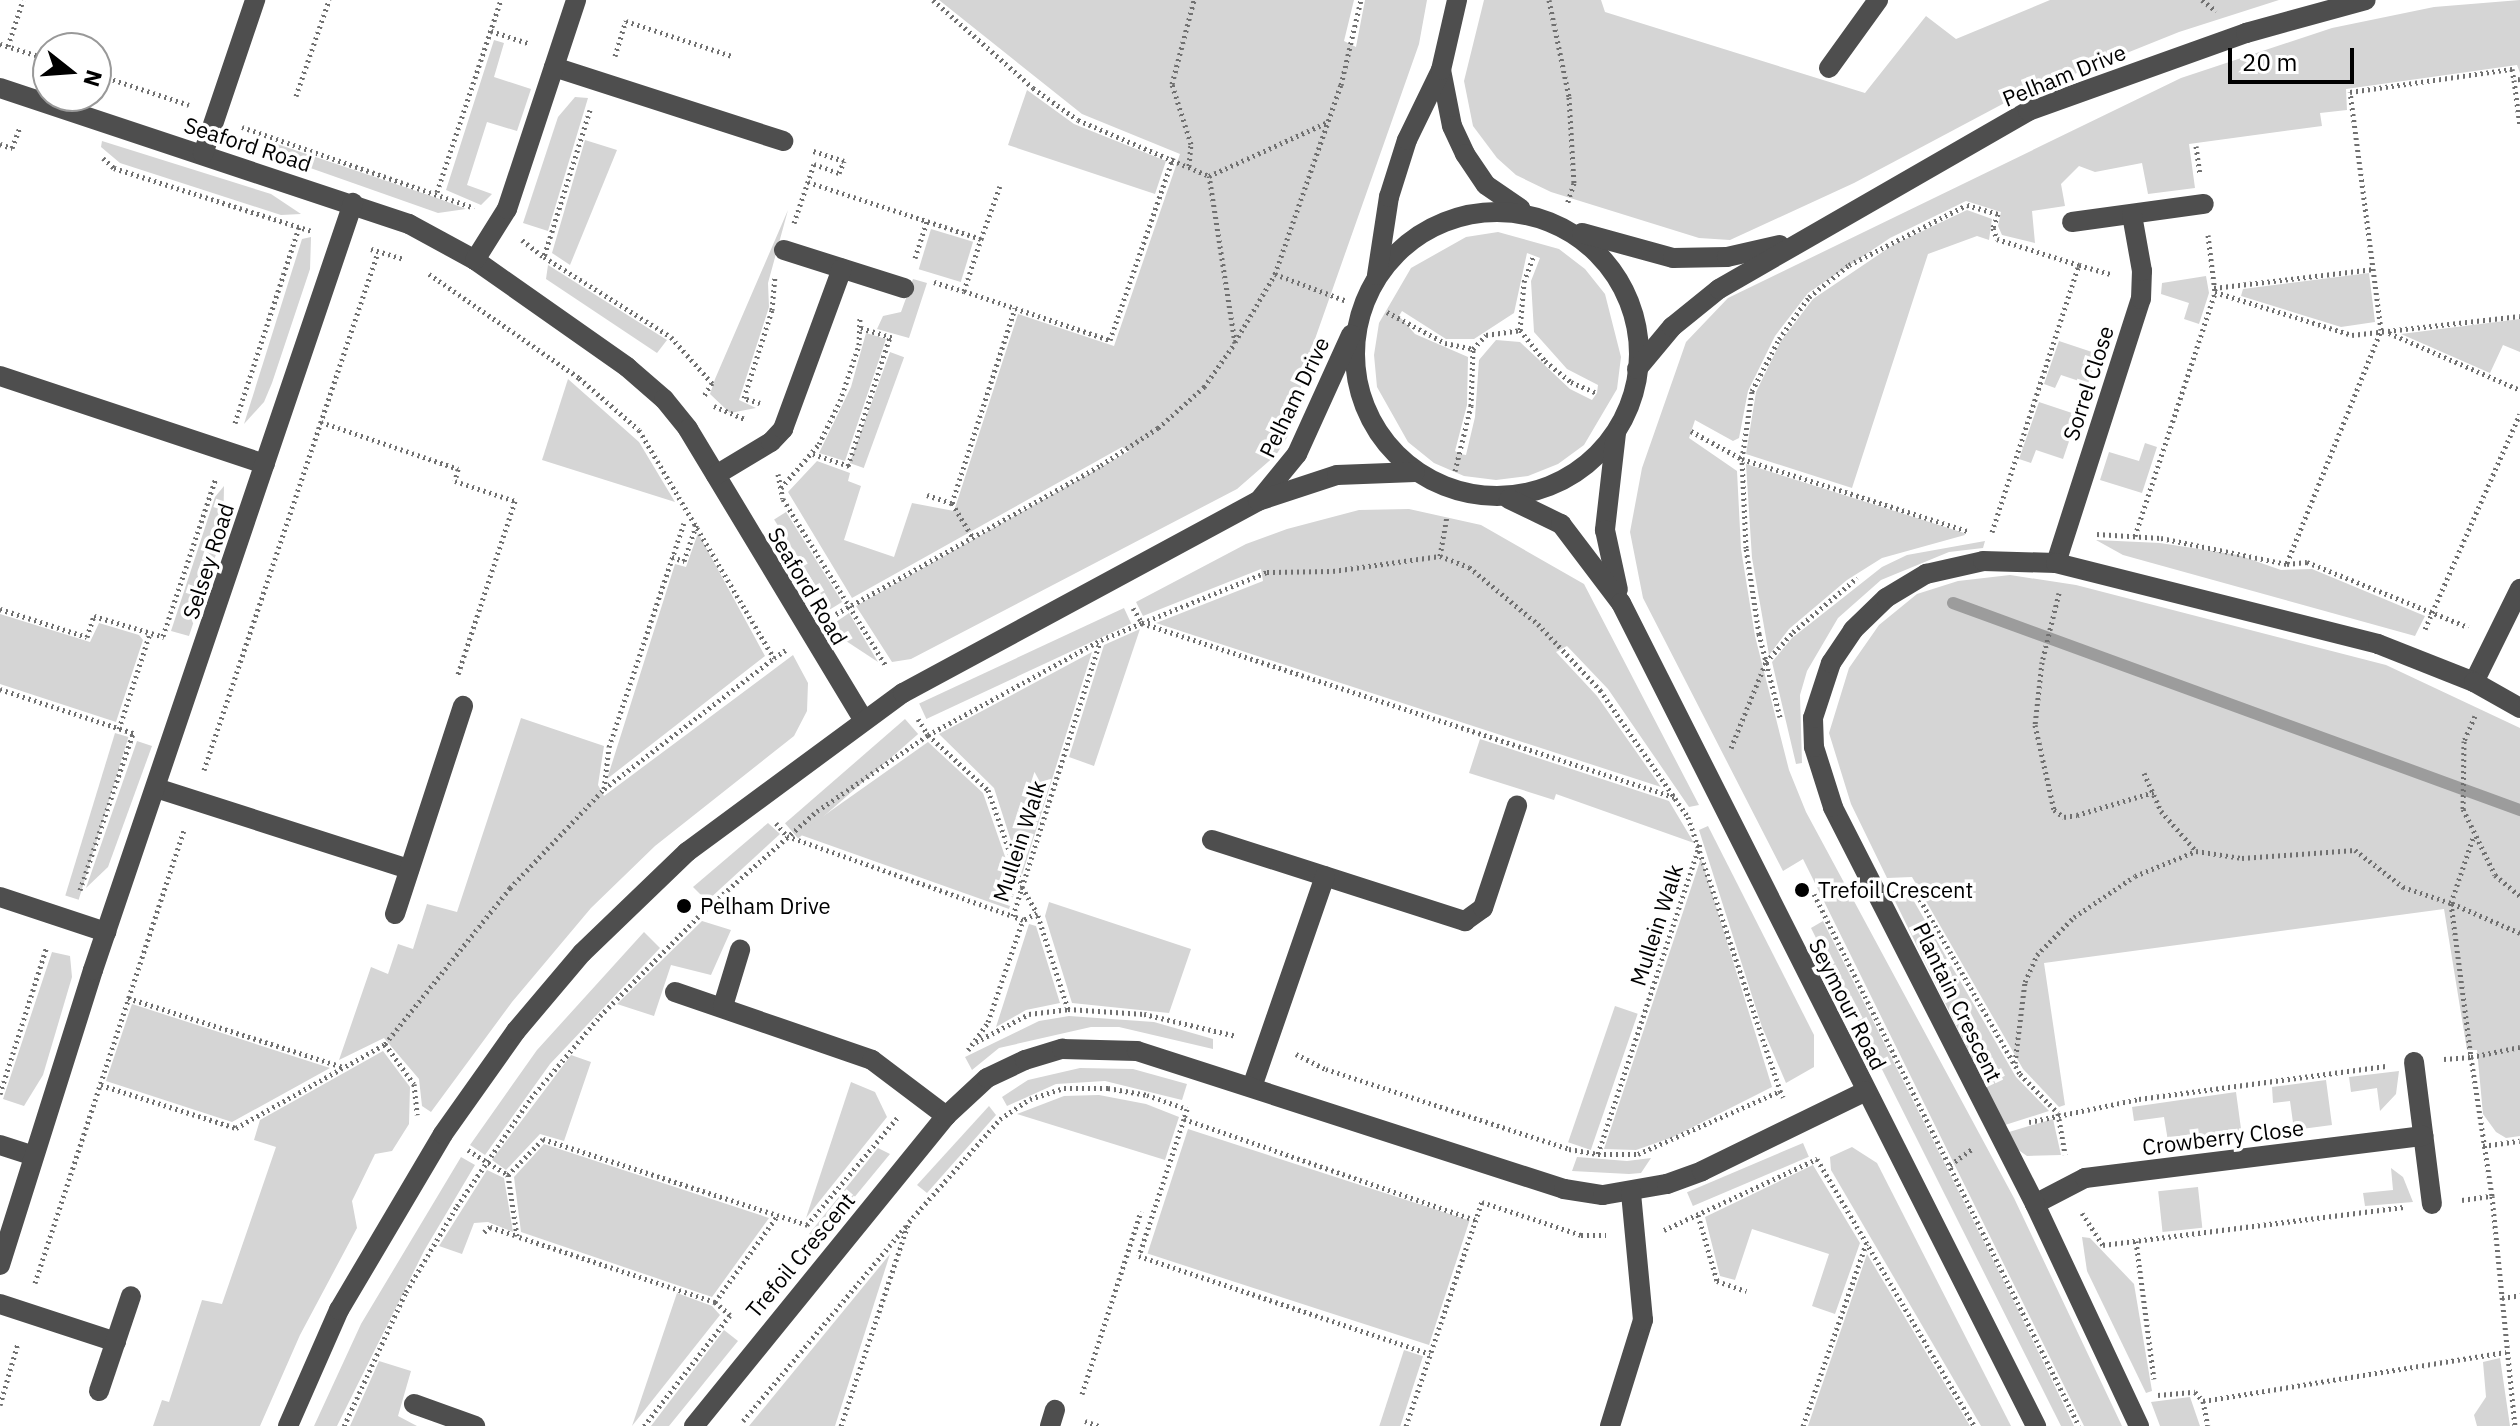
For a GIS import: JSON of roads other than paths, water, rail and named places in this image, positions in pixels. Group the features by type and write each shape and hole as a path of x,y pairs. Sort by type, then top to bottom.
{"street":[{"path":"203,154 255,0"},
{"path":"475,260 500,223 576,0"},
{"path":"1450,0 1450,21"},
{"path":"1377,275 1379,242 1402,154 1441,70 1457,0"},
{"path":"1829,68 1878,0"},
{"name":"Pelham Drive","path":"1637,369 1688,312 1798,241 2028,111 2246,33 2366,0"},
{"path":"556,60 602,82 783,141"},
{"path":"1441,70 1452,126 1465,154 1495,193 1533,215 1563,226 1600,254 1619,278 1635,318 1637,369 1633,398 1616,433 1579,471 1509,499 1457,490 1415,472 1375,427 1359,388 1355,357 1355,304 1396,253 1439,223 1488,211 1533,215"},
{"name":"Seaford Road","path":"0,88 353,203 431,234 475,260 664,399 716,475 809,636 863,719"},
{"name":"Selsey Road","path":"0,1265 106,932 353,203"},
{"path":"2072,222 2204,204"},
{"name":"Sorrel Close","path":"2060,564 2065,532 2141,299 2142,271 2132,215"},
{"name":"Pelham Drive","path":"1563,226 1673,258 1727,257 1798,241"},
{"path":"784,250 842,269 907,281"},
{"path":"716,475 771,442 792,413 842,269"},
{"name":"Pelham Drive","path":"1258,501 1282,478 1312,426 1355,304"},
{"path":"0,376 265,464"},
{"name":"Seymour Road","path":"1616,433 1605,530 1621,603"},
{"name":"Pelham Drive","path":"288,1426 339,1310 443,1134 516,1031 582,953 644,890 755,798 903,693 1258,501 1337,475 1415,472"},
{"name":"Seymour Road","path":"1509,499 1561,524 1621,603 2036,1426"},
{"name":"Plantain Crescent","path":"2139,1426 2035,1204 1996,1133 1833,807 1814,747 1818,693 1831,663 1853,630 1886,598 1926,574 1983,561 2060,564 2259,611 2414,656 2520,708"},
{"path":"2480,686 2520,589"},
{"path":"395,914 463,706"},
{"path":"156,788 409,869"},
{"path":"1212,840 1465,921 1483,908 1517,806"},
{"path":"1252,1087 1325,876"},
{"path":"0,897 106,932"},
{"path":"723,1006 740,950"},
{"path":"675,992 851,1050 921,1095 946,1116"},
{"name":"Trefoil Crescent","path":"694,1426 946,1116 987,1078 1062,1049 1137,1051 1564,1189 1631,1193 1702,1171 1866,1091"},
{"path":"2414,1062 2432,1204"},
{"name":"Crowberry Close","path":"2035,1204 2069,1184 2423,1136"},
{"path":"0,1145 33,1156"},
{"path":"1610,1426 1643,1320 1631,1193"},
{"path":"99,1391 131,1296"},
{"path":"0,1304 116,1342"},
{"path":"414,1404 468,1425"}],"waterway":[{"path":"1953,603 2520,810"}],"place":[{"name":"Trefoil Crescent","path":"1802,890"},
{"name":"Pelham Drive","path":"684,906"}]}
